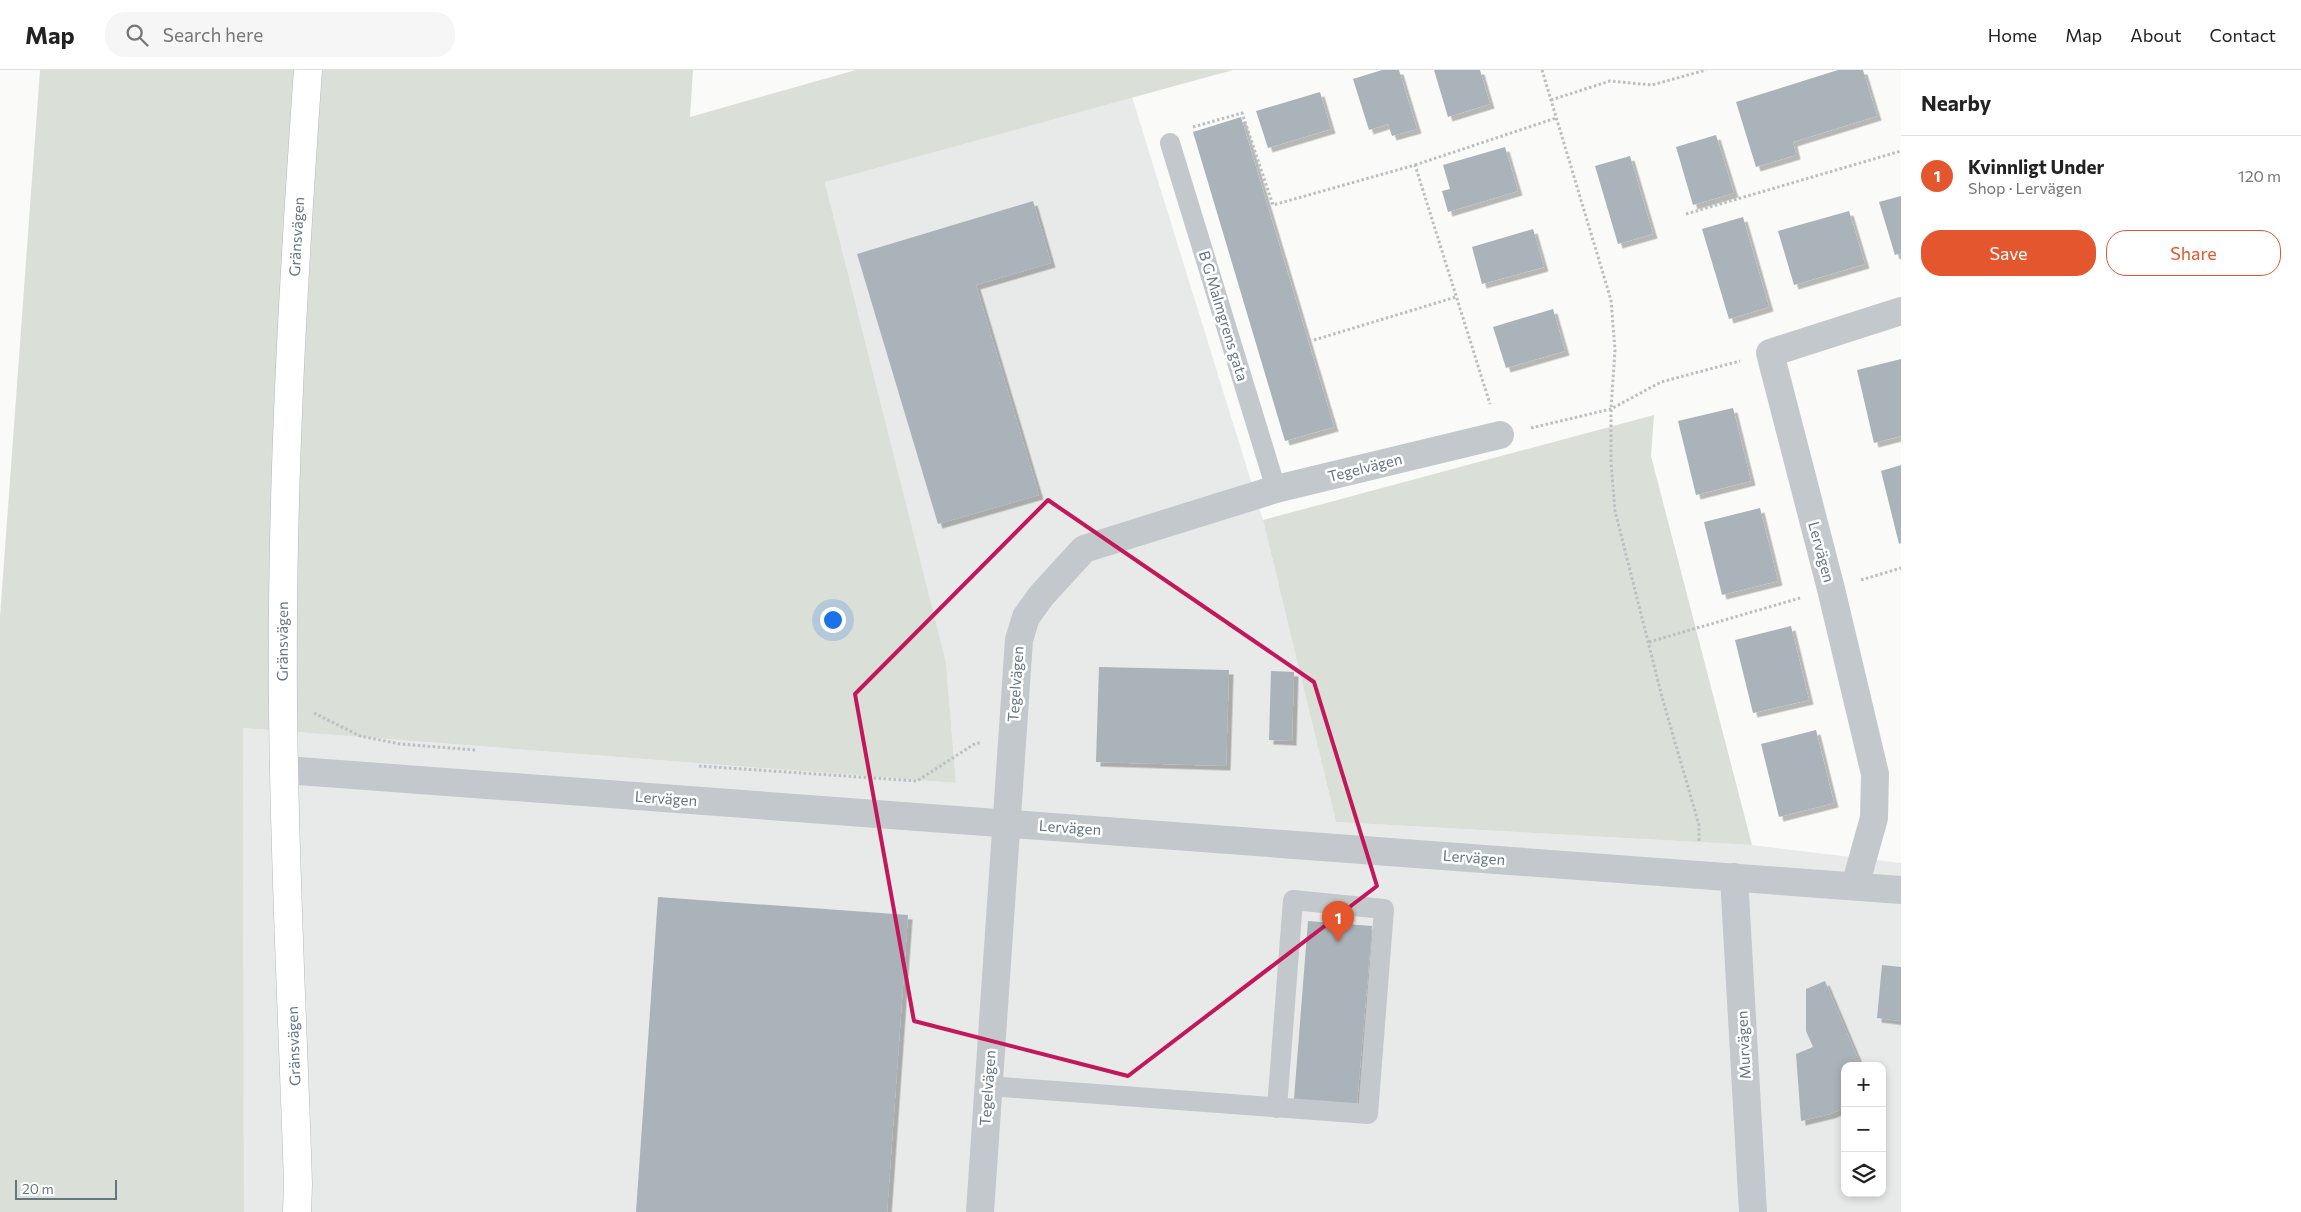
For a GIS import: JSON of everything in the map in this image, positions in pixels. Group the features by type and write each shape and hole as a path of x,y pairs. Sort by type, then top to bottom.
{"street":[{"name":"Gränsvägen","path":"297,1212 298,1184 283,702 286,447 296,248 308,70"},
{"path":"1770,353 1901,311"},
{"name":"Lervägen","path":"1770,353 1831,589 1875,774 1874,818 1855,886"},
{"name":"Tegelvägen","path":"980,1212 1011,742 1019,640 1026,617 1041,596 1084,549 1276,489 1500,435"},
{"name":"Lervägen","path":"285,770 1901,890"},
{"name":"Murvägen","path":"1734,877 1754,1212"}],"lane":[{"name":"B G Malmgrens gata","path":"1170,143 1276,489"},
{"path":"988,1086 1277,1108 1368,1114 1384,909 1293,900 1277,1108"}],"path":[{"path":"1542,70 1611,300 1615,350 1611,409 1611,462 1615,510 1650,642 1662,697 1699,825 1700,875"},
{"path":"1551,100 1610,81 1652,85 1706,70"},
{"path":"1170,143 1183,129 1242,113 1273,205 1415,165 1556,118"},
{"path":"1686,214 1901,151"},
{"path":"1415,165 1500,435 1611,409 1661,382 1770,353"},
{"path":"1314,340 1456,297"},
{"path":"1650,642 1901,568"},
{"path":"283,702 310,710 360,736 400,744 484,750"},
{"path":"697,766 917,781 976,743 1011,742"}],"highlighted area":[{"path":"1048,500 1314,682 1377,886 1128,1076 914,1021 855,694"}],"shaded area":[{"path":"40,70 693,70 690,117 856,70 1233,70 825,182 946,662 956,783 243,728 244,1212 0,1212 0,617"},
{"path":"1132,97 1263,520 1336,822 1752,845 1901,863 1901,1212 244,1212 243,728 956,783 946,662 825,181"},
{"path":"1654,415 1651,456 1752,845 1336,822 1263,520"}],"building":[{"path":"1382,70 1399,70 1417,129 1392,136 1388,124 1369,130 1353,79"},
{"path":"1434,70 1480,70 1490,104 1448,117"},
{"path":"1838,70 1863,70 1877,116 1793,142 1796,155 1756,167 1736,102"},
{"path":"1320,92 1331,129 1268,148 1256,111"},
{"path":"1241,117 1334,427 1285,441 1193,132"},
{"path":"1716,135 1734,193 1693,205 1676,147"},
{"path":"1505,147 1518,191 1448,212 1442,191 1450,189 1443,165"},
{"path":"1630,156 1653,234 1618,244 1595,166"},
{"path":"1901,196 1901,253 1895,255 1879,202"},
{"path":"1033,201 1051,263 976,285 1039,495 938,524 857,254"},
{"path":"1849,211 1865,264 1794,285 1778,231"},
{"path":"1743,217 1769,307 1729,319 1702,229"},
{"path":"1533,229 1544,267 1482,284 1472,247"},
{"path":"1553,309 1565,351 1506,368 1493,327"},
{"path":"1901,359 1901,436 1874,443 1857,370"},
{"path":"1733,408 1751,481 1696,495 1678,421"},
{"path":"1901,465 1901,543 1899,544 1881,471"},
{"path":"1760,508 1778,581 1722,595 1704,522"},
{"path":"1791,626 1809,700 1753,713 1735,640"},
{"path":"1099,667 1229,670 1226,766 1096,762"},
{"path":"1271,671 1294,672 1292,741 1269,740"},
{"path":"1816,730 1834,803 1779,817 1761,744"},
{"path":"658,897 908,915 887,1212 636,1212"},
{"path":"1308,921 1372,926 1357,1104 1294,1099"},
{"path":"1882,965 1901,967 1901,1021 1877,1018"},
{"path":"1825,981 1859,1062 1841,1062 1841,1110 1801,1121 1796,1054 1813,1047 1806,1031 1806,989"}],"place":[{"name":"Kvinnligt Under","path":"1338,942"}]}
